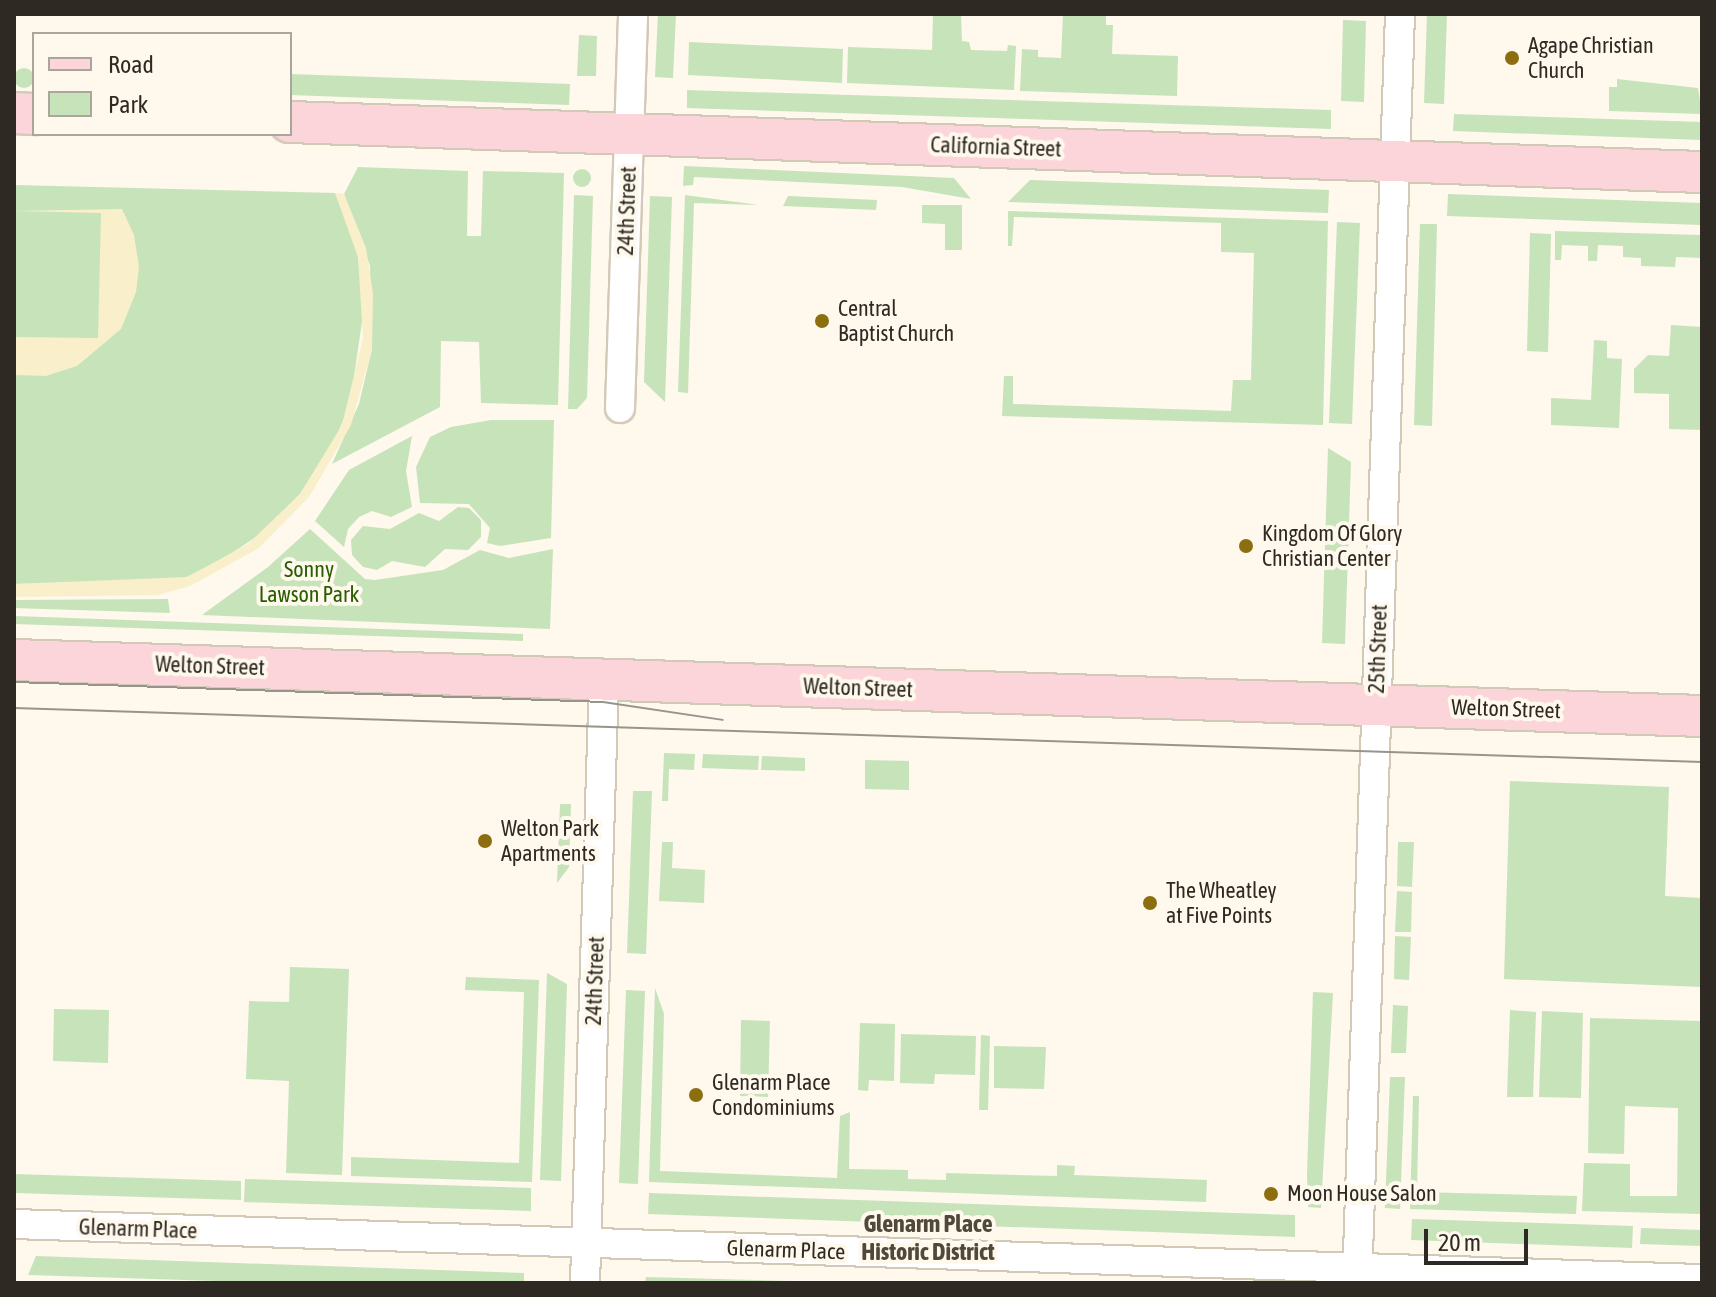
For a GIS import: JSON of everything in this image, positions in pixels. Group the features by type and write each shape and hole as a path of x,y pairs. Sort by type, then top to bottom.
{"street":[{"name":"24th Street","path":"620,408 633,14"},
{"name":"25th Street","path":"1357,1276 1400,14"},
{"name":"California Street","path":"292,122 1702,172"},
{"name":"Welton Street","path":"14,660 1702,716"},
{"name":"24th Street","path":"585,1283 604,679"},
{"name":"Glenarm Place","path":"14,1224 587,1243 1357,1276 1702,1279"}],"green space":[{"path":"658,14 676,14 673,78 655,77"},
{"path":"933,14 961,14 962,41 969,42 971,50 1007,51 1008,45 1016,46 1014,90 847,83 848,47 932,50"},
{"path":"1063,14 1106,14 1106,25 1113,25 1112,54 1178,56 1177,96 1020,91 1022,49 1038,50 1038,57 1061,58"},
{"path":"1427,14 1447,14 1444,104 1424,103"},
{"path":"1343,20 1366,21 1364,102 1341,101"},
{"path":"579,35 597,36 596,76 577,76"},
{"path":"689,42 843,49 842,83 688,75"},
{"path":"24,68 31,71 31,85 24,88 17,85 14,78 17,71"},
{"path":"292,74 570,84 569,105 292,95"},
{"path":"1617,79 1698,88 1702,114 1609,111 1609,87 1617,87"},
{"path":"687,90 1331,110 1331,129 687,108"},
{"path":"1454,114 1702,122 1702,140 1453,131"},
{"path":"684,166 954,178 971,199 902,187 694,177 693,185 683,186"},
{"path":"358,167 468,171 467,236 481,236 483,171 564,173 558,405 481,403 479,342 441,341 440,407 332,464 359,404 372,349 370,266 344,194"},
{"path":"578,169 586,169 591,178 589,185 578,187 573,182 573,174"},
{"path":"1030,180 1329,190 1328,213 1008,202"},
{"path":"14,185 335,193 345,212 358,257 364,308 350,404 333,444 300,494 259,535 217,563 178,581 14,584"},
{"path":"1448,194 1702,203 1702,225 1447,216"},
{"path":"574,195 593,196 587,398 577,409 568,409"},
{"path":"685,195 759,205 694,203 688,393 678,392"},
{"path":"650,196 672,197 665,402 644,382"},
{"path":"788,196 877,200 876,210 783,206"},
{"path":"922,205 962,205 962,250 945,250 945,224 922,223"},
{"path":"1008,211 1328,221 1323,425 1002,416 1004,376 1013,376 1013,404 1231,411 1233,380 1251,380 1254,253 1221,252 1221,223 1014,217 1012,246 1008,246"},
{"path":"1337,222 1360,223 1352,424 1329,423"},
{"path":"1420,224 1437,224 1432,426 1414,425"},
{"path":"1555,231 1702,235 1702,258 1676,257 1675,267 1641,266 1641,258 1623,257 1623,246 1598,245 1597,261 1588,261 1588,246 1562,245 1561,260 1555,260"},
{"path":"1530,233 1551,234 1548,352 1527,351"},
{"path":"1671,325 1702,327 1702,430 1669,429 1669,394 1634,393 1634,369 1648,355 1669,356"},
{"path":"1594,340 1607,341 1607,358 1622,359 1619,428 1551,425 1551,398 1591,400"},
{"path":"491,420 554,420 551,538 500,546 487,543 490,528 469,504 420,503 416,467 430,437 451,427"},
{"name":"Sonny Lawson Park","path":"412,436 406,471 412,507 391,517 372,511 359,517 348,529 344,547 315,521 349,470"},
{"path":"1328,448 1351,462 1345,644 1322,643"},
{"path":"458,507 469,508 481,520 481,537 468,550 445,549 425,567 392,561 377,570 363,567 352,555 351,540 363,526 390,529 419,513 439,521"},
{"name":"Sonny Lawson Park","path":"310,529 365,579 375,580 443,570 480,550 509,558 553,549 550,629 202,615 268,567"},
{"path":"168,599 170,613 14,608 14,600"},
{"name":"Sonny Lawson Park","path":"14,616 523,634 523,641 14,624"},
{"path":"664,753 695,754 694,770 669,769 668,801 662,801"},
{"path":"703,754 759,756 758,770 702,768"},
{"path":"762,756 805,758 805,771 761,770"},
{"path":"865,760 909,761 909,790 865,789"},
{"path":"1510,781 1669,787 1665,896 1702,898 1702,987 1504,979"},
{"path":"633,791 652,791 646,954 627,953"},
{"path":"560,804 571,804 569,867 557,883"},
{"path":"662,842 673,842 672,868 705,870 704,903 659,901"},
{"path":"1398,842 1414,842 1412,887 1397,886"},
{"path":"1397,891 1412,892 1411,932 1395,932"},
{"path":"1395,936 1411,937 1409,980 1394,979"},
{"path":"290,967 349,969 342,1175 286,1173 289,1081 246,1079 249,1001 289,1002"},
{"path":"547,973 567,984 561,1181 540,1180"},
{"path":"466,977 539,980 532,1182 351,1176 351,1157 519,1163 524,992 465,990"},
{"path":"655,988 664,1014 660,1171 837,1178 840,1116 850,1112 849,1169 908,1170 908,1179 946,1180 946,1173 1057,1176 1057,1165 1075,1166 1074,1175 1207,1180 1206,1202 649,1182"},
{"path":"626,990 645,991 638,1184 619,1183"},
{"path":"1313,992 1333,993 1321,1208 1308,1207"},
{"path":"1393,1005 1408,1006 1406,1053 1391,1053"},
{"path":"54,1009 109,1010 108,1063 53,1061"},
{"path":"1510,1010 1536,1012 1533,1097 1507,1097"},
{"path":"1542,1011 1583,1013 1581,1098 1539,1097"},
{"path":"1590,1018 1702,1021 1702,1214 1582,1211 1584,1163 1630,1164 1630,1196 1677,1196 1678,1108 1625,1106 1624,1154 1588,1153"},
{"path":"741,1020 770,1021 768,1097 740,1096"},
{"path":"860,1023 895,1024 894,1081 869,1080 868,1091 858,1090"},
{"path":"901,1034 976,1036 975,1075 935,1074 934,1084 900,1083"},
{"path":"981,1035 990,1036 988,1110 979,1110"},
{"path":"994,1046 1046,1047 1044,1089 994,1088"},
{"path":"1390,1077 1405,1077 1400,1209 1385,1208"},
{"path":"1413,1096 1419,1096 1417,1192 1577,1196 1576,1214 1410,1209"},
{"path":"14,1174 241,1181 241,1200 14,1193"},
{"path":"245,1179 531,1188 531,1211 244,1202"},
{"path":"649,1193 1295,1215 1295,1237 648,1214"},
{"path":"1412,1219 1633,1226 1632,1248 1411,1240"},
{"path":"1641,1228 1702,1230 1702,1246 1640,1244"},
{"path":"36,1256 524,1273 524,1283 282,1283 28,1275"},
{"path":"646,1277 862,1283 645,1283"}],"sand":[{"path":"335,193 344,194 366,248 373,294 372,349 351,425 309,497 259,548 190,586 158,595 14,597 14,584 187,577 248,544 300,494 342,425 363,338 358,257"},
{"path":"122,209 134,235 139,267 136,292 121,329 77,366 46,376 14,375 14,337 98,338 101,213 14,211"}],"tram line":[{"path":"14,682 603,702 723,720"},
{"path":"14,708 1702,762"}],"place":[{"name":"Agape Christian Church","path":"1512,58"},
{"name":"Central Baptist Church","path":"822,321"},
{"name":"Kingdom Of Glory Christian Center","path":"1246,546"},
{"name":"Welton Park Apartments","path":"485,841"},
{"name":"The Wheatley at Five Points","path":"1150,903"},
{"name":"Glenarm Place Condominiums","path":"696,1095"},
{"name":"Moon House Salon","path":"1271,1194"}],"district":[{"name":"Glenarm Place Historic District","path":"928,1238"}]}
